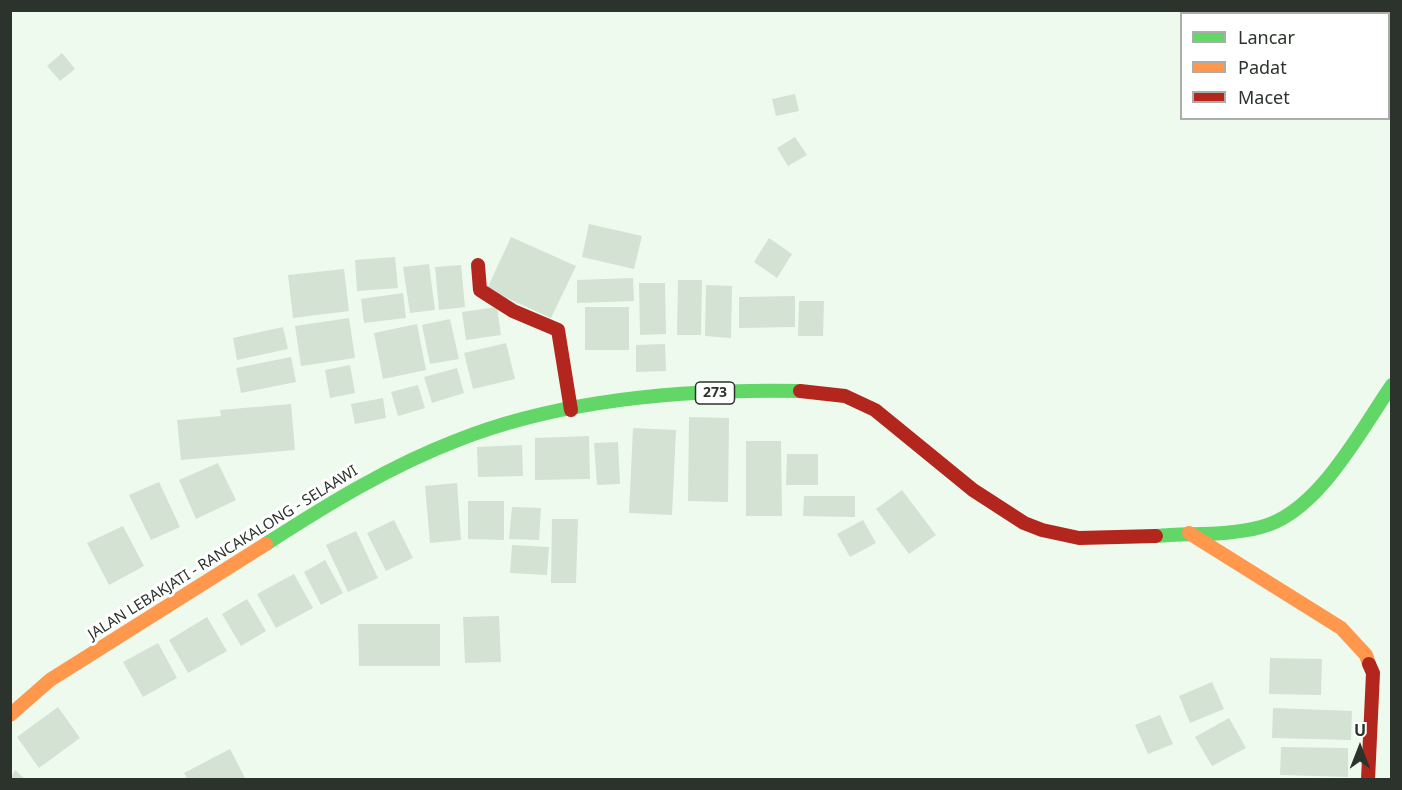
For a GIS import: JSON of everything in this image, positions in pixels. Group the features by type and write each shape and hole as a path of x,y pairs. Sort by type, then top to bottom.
{"main road":[{"path":"478,265 480,290 513,311 558,330 572,410"},
{"name":"JALAN LEBAKJATI - RANCAKALONG - SELAAWI","path":"10,715 50,680 309,516 401,465 461,438 572,410 675,396 778,390 837,394 877,410 991,503 1040,530 1088,538 1244,531 1281,522 1293,515 1316,493 1392,385"},
{"path":"1189,533 1341,628 1366,656 1372,673 1368,780"}],"building":[{"path":"62,53 75,69 60,81 47,66"},
{"path":"795,94 799,111 776,116 772,99"},
{"path":"795,137 807,155 788,166 777,148"},
{"path":"589,224 642,236 634,269 582,257"},
{"path":"511,237 576,266 551,318 487,289"},
{"path":"769,238 792,254 777,278 754,262"},
{"path":"395,257 398,288 357,291 355,260"},
{"path":"429,264 435,310 410,313 403,267"},
{"path":"461,265 465,307 439,310 435,267"},
{"path":"344,269 349,311 293,318 288,275"},
{"path":"633,278 634,301 577,303 577,280"},
{"path":"678,280 702,280 701,335 677,335"},
{"path":"639,283 665,283 666,334 640,335"},
{"path":"706,285 732,286 731,338 705,336"},
{"path":"403,293 406,318 364,323 361,299"},
{"path":"795,296 795,327 739,328 739,297"},
{"path":"799,301 824,301 823,336 798,336"},
{"path":"497,307 501,335 466,340 462,312"},
{"path":"585,307 629,307 629,350 585,350"},
{"path":"349,318 355,358 301,366 295,326"},
{"path":"450,319 459,359 430,364 422,325"},
{"path":"417,324 426,370 383,379 374,333"},
{"path":"283,327 288,349 237,360 233,338"},
{"path":"506,343 515,379 473,389 464,353"},
{"path":"665,344 666,371 636,372 636,345"},
{"path":"291,357 296,382 241,393 236,368"},
{"path":"350,365 355,393 330,398 325,370"},
{"path":"457,368 464,393 432,403 424,377"},
{"path":"418,385 425,408 398,416 391,392"},
{"path":"383,398 386,418 355,424 351,404"},
{"path":"291,404 295,450 181,460 177,420 221,416 220,410"},
{"path":"689,417 729,418 728,502 688,501"},
{"path":"633,428 676,430 672,515 629,513"},
{"path":"589,436 590,479 535,480 535,438"},
{"path":"746,441 781,441 782,516 746,516"},
{"path":"618,442 620,484 597,485 594,443"},
{"path":"522,445 523,476 478,477 477,447"},
{"path":"787,454 818,454 818,485 786,485"},
{"path":"218,463 236,500 196,519 179,480"},
{"path":"159,482 180,527 151,540 129,495"},
{"path":"457,483 461,540 430,543 425,486"},
{"path":"902,490 936,535 909,554 876,509"},
{"path":"804,496 855,496 855,517 803,516"},
{"path":"468,501 504,501 504,540 468,539"},
{"path":"512,507 541,508 539,540 509,539"},
{"path":"552,519 578,519 576,583 551,583"},
{"path":"394,520 413,558 386,571 367,533"},
{"path":"863,520 876,543 850,557 837,534"},
{"path":"123,526 144,566 109,585 87,543"},
{"path":"356,531 378,578 348,592 326,545"},
{"path":"512,545 549,547 547,575 510,573"},
{"path":"325,560 343,593 321,605 304,572"},
{"path":"294,574 313,608 276,628 257,594"},
{"path":"247,599 266,631 241,646 222,614"},
{"path":"499,616 501,662 465,663 463,617"},
{"path":"207,617 227,651 188,673 169,640"},
{"path":"358,624 440,624 440,666 359,666"},
{"path":"158,643 177,678 143,697 123,662"},
{"path":"1270,658 1322,659 1321,695 1269,694"},
{"path":"1212,682 1224,709 1190,723 1179,696"},
{"path":"58,707 80,738 39,768 17,737"},
{"path":"1273,708 1352,711 1351,740 1272,738"},
{"path":"1160,715 1173,744 1148,754 1135,725"},
{"path":"1229,718 1246,748 1212,766 1195,737"},
{"path":"1281,747 1348,748 1348,777 1280,775"},
{"path":"230,749 246,780 188,780 184,773"},
{"path":"15,770 26,780 10,780"}],"traffic: fast":[{"path":"1156,536 1235,532 1261,527 1282,519 1301,505 1336,468 1392,385"},
{"path":"266,544 336,500 384,474 433,450 498,426 540,414 626,399 714,392 800,391"}],"traffic: slow":[{"path":"1189,533 1341,628 1366,655 1369,664"},
{"path":"10,715 50,680 266,544"}],"traffic: jam":[{"path":"478,265 480,290 513,311 558,330 571,410"},
{"path":"800,391 845,396 875,410 973,490 1024,523 1042,530 1079,538 1156,536"},
{"path":"1368,780 1373,673 1369,664"}]}
